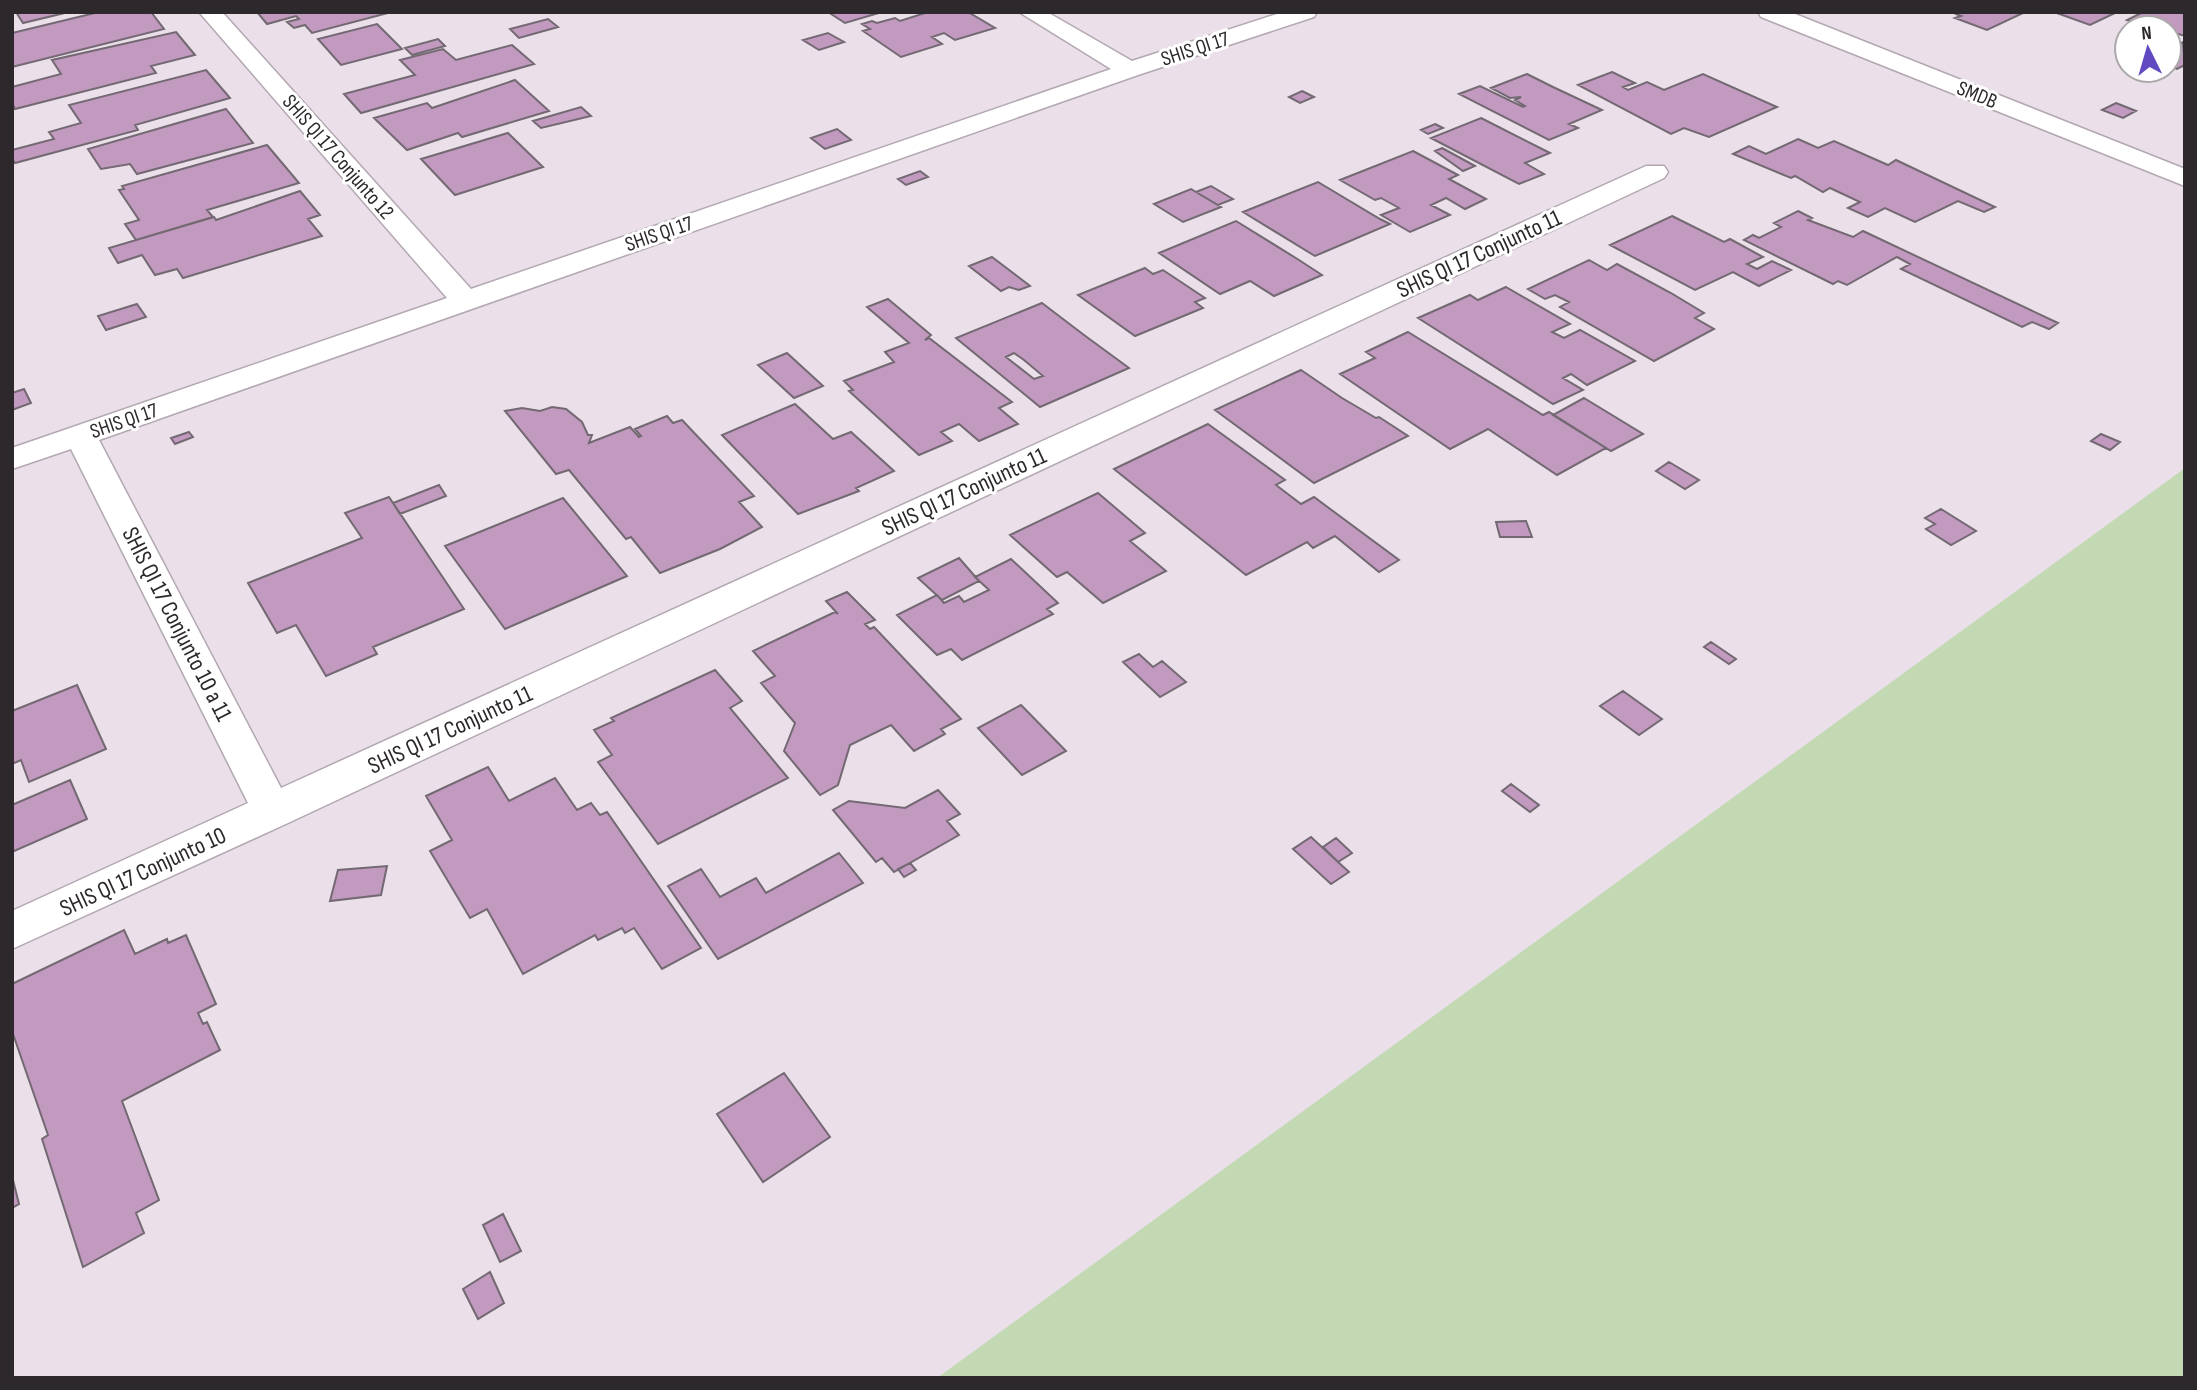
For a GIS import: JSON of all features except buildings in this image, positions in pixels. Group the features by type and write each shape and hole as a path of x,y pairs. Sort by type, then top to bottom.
{"street":[{"name":"SHIS QI 17 Conjunto 12","path":"210,12 466,301"},
{"path":"1030,12 1130,71"},
{"name":"SHIS QI 17","path":"12,459 1306,12"},
{"name":"SMDB","path":"1769,12 2185,178"},
{"name":"SHIS QI 17 Conjunto 11","path":"273,812 1655,172"},
{"name":"SHIS QI 17 Conjunto 10 a 11","path":"81,436 273,812"},
{"name":"SHIS QI 17 Conjunto 10","path":"12,931 273,812"}],"green space":[{"path":"2185,468 2185,1378 937,1378"}]}
